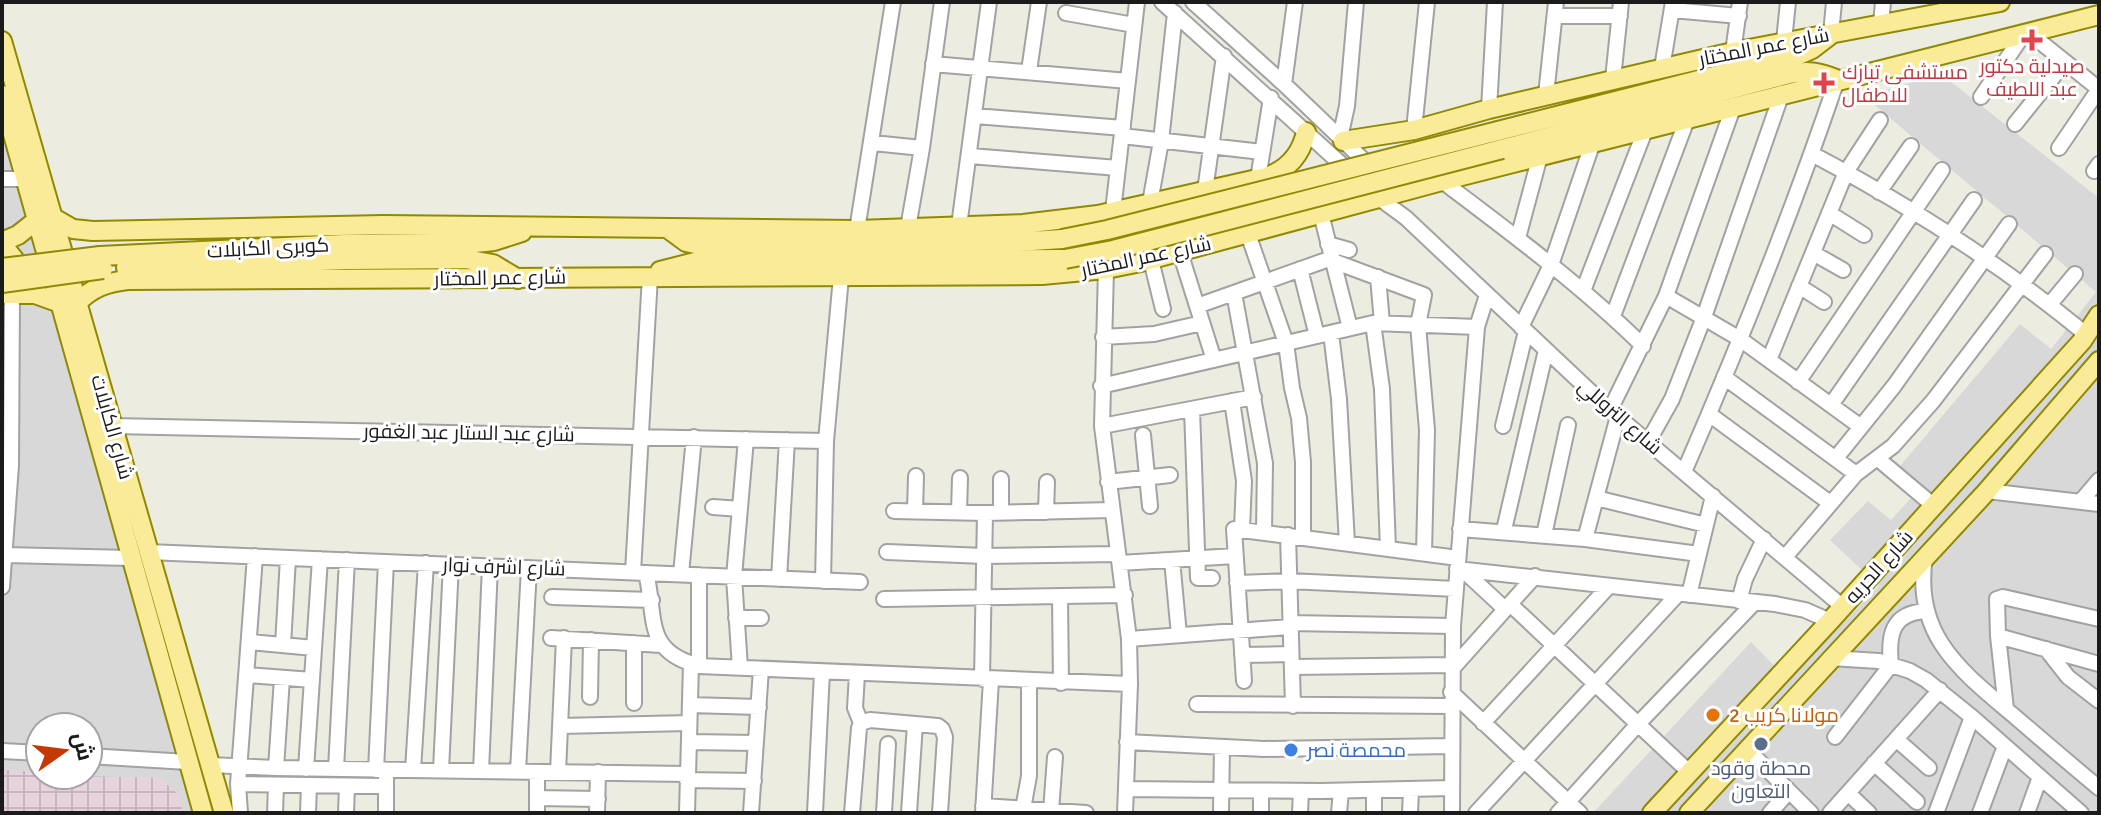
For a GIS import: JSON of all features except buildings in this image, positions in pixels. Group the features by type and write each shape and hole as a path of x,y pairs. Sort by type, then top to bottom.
{"main road":[{"name":"شارع عمر المختار","path":"1342,139 1421,128 1613,79 1784,41 1881,24 1938,8 1991,3"},
{"name":"شارع عمر المختار","path":"518,279 1042,275 1106,269 1151,260 1734,105 2099,15"},
{"path":"650,276 666,268 699,261 1065,259 1113,250 1789,57 1812,49 1831,34"},
{"name":"شارع الكابلات","path":"2,41 44,219 139,555 224,813"},
{"path":"667,228 686,242 700,245 1062,239 1803,71 1820,73 1837,80"},
{"name":"شارع الكابلات","path":"2,95 7,133 44,219"},
{"path":"1421,128 1428,160 1442,181"},
{"path":"5,290 16,279 16,265 2,243 44,219 73,229 93,231 383,225 857,230 1023,224 1106,213 1258,179 1281,170 1298,154 1306,132"},
{"path":"1281,170 1298,182 1302,191 1303,201 1296,220"},
{"path":"1106,213 1091,239 1095,256 1106,269"},
{"name":"كوبرى الكابلات","path":"5,290 104,269 345,244 494,241 532,227"},
{"path":"93,231 83,239 79,263 86,274 96,281 104,269"},
{"name":"كوبرى الكابلات","path":"2,268 104,269 465,259 493,264 518,279"},
{"path":"5,290 35,294 68,304 91,291 104,269"},
{"name":"شارع الكابلات","path":"68,304 112,426 139,555 203,813"},
{"name":"شارع الحريه","path":"1652,813 1934,506 2094,325"},
{"name":"شارع الحريه","path":"1689,813 1987,491 2099,361"}],"street":[{"path":"857,230 893,2"},
{"path":"908,228 942,2"},
{"path":"959,226 989,2"},
{"path":"1029,71 1039,2"},
{"path":"1106,213 1118,168 1137,2"},
{"name":"شارع التروللي","path":"1162,2 1378,198 1406,218 1614,413 1785,557 1836,614"},
{"name":"شارع التروللي","path":"1193,2 1398,193 1406,218"},
{"path":"1284,84 1295,2"},
{"path":"1342,139 1356,2"},
{"path":"1421,128 1427,2"},
{"path":"1489,109 1495,2"},
{"path":"1784,41 1788,2"},
{"path":"1831,34 1834,2"},
{"path":"1881,24 1883,2"},
{"path":"1662,68 1672,6 1739,9 1733,52"},
{"path":"1546,95 1556,9 1621,9 1613,79"},
{"path":"1066,13 1134,25"},
{"path":"1150,203 1161,141 1175,13"},
{"path":"1981,97 2027,32 2099,89 2059,148"},
{"path":"1205,191 1224,56"},
{"path":"2015,124 2065,62"},
{"path":"933,64 1128,81"},
{"path":"1684,472 1740,339 1812,154 1837,80"},
{"path":"1648,442 1672,399 1704,317 1782,93"},
{"path":"1258,179 1271,98"},
{"path":"1585,539 1614,413 1666,296 1734,105"},
{"path":"975,116 1122,132 1161,141 1262,152"},
{"path":"1613,316 1688,117"},
{"path":"1769,360 1846,172 1880,120"},
{"path":"1583,291 1646,128"},
{"path":"1503,426 1523,329 1551,265 1593,142"},
{"path":"873,143 922,148"},
{"path":"1879,192 1911,146"},
{"path":"1812,154 1950,234 2050,304 2094,325"},
{"path":"970,156 1118,168"},
{"path":"1518,238 1540,156"},
{"path":"1798,382 1942,170"},
{"path":"2,179 25,179"},
{"path":"1442,181 1583,291 1643,346"},
{"path":"1831,405 1974,200"},
{"path":"1829,213 1864,235"},
{"path":"1321,214 1350,328"},
{"path":"1836,458 1894,386 2009,224"},
{"path":"1248,234 1286,343 1300,424 1303,474 1289,581 1293,706"},
{"path":"1197,306 1300,269 1331,254 1349,250"},
{"path":"1180,252 1214,360"},
{"path":"1813,253 1843,270"},
{"path":"1331,254 1378,277 1424,294 1418,325 1427,430 1424,553"},
{"path":"1785,557 1856,474 1893,446 1933,401 2045,254"},
{"path":"1151,260 1163,309"},
{"path":"1106,269 1102,426 1129,639 1125,813"},
{"path":"1300,269 1324,334 1339,399 1347,543"},
{"path":"2050,304 2075,274"},
{"path":"650,276 639,573 652,600 655,632 661,645"},
{"path":"823,581 826,441 841,277"},
{"path":"1378,277 1388,549"},
{"path":"1799,286 1824,302"},
{"path":"2,587 7,465 5,290"},
{"path":"1234,293 1265,463 1264,532"},
{"path":"1452,813 1453,626 1477,327 1487,295"},
{"path":"1666,296 1740,339 1861,427"},
{"path":"1103,337 1154,334 1202,323"},
{"path":"1101,386 1378,323 1477,327"},
{"path":"1504,530 1546,350"},
{"path":"1724,377 1856,474"},
{"path":"1102,426 1254,397"},
{"path":"1232,401 1244,481 1235,556 1244,681"},
{"path":"1192,409 1199,578 1212,578"},
{"path":"1709,414 1830,503"},
{"path":"1544,535 1568,425"},
{"name":"شارع عبد الستار عبد الغفور","path":"112,426 826,441"},
{"path":"1143,435 1150,506"},
{"path":"681,574 694,437"},
{"path":"740,668 734,577 746,439"},
{"path":"779,579 787,440"},
{"path":"1877,458 1934,506"},
{"path":"1108,482 1170,475"},
{"path":"915,511 916,476"},
{"path":"959,512 960,478"},
{"path":"1001,479 1001,513"},
{"path":"2081,501 2099,480"},
{"path":"1046,512 1047,482"},
{"path":"1987,491 2099,504"},
{"path":"1476,813 1684,595 1699,554 1713,496"},
{"path":"1596,498 1706,525"},
{"path":"713,507 740,509"},
{"path":"894,511 1001,513 1112,510"},
{"path":"985,513 983,810 1086,813"},
{"path":"1238,529 1424,553 1459,566 1836,614"},
{"path":"1460,529 1504,530 1699,554"},
{"path":"1563,808 1747,602 1749,569 1764,539"},
{"name":"شارع اشرف نوار","path":"4,545 139,555 255,556 860,582"},
{"path":"887,552 1172,560 1235,556"},
{"path":"240,813 238,784 255,556"},
{"path":"1925,557 1922,581 1926,611 1932,629 1950,658 2099,788"},
{"path":"283,645 288,558"},
{"path":"306,769 320,559"},
{"path":"336,769 347,560"},
{"path":"1172,560 1179,635"},
{"path":"386,562 381,770 386,786 386,813"},
{"path":"413,770 426,563"},
{"path":"441,770 451,564"},
{"path":"481,771 490,566"},
{"path":"1459,566 1554,646 1689,772"},
{"path":"518,771 529,568"},
{"path":"687,813 689,723 699,575"},
{"path":"1242,655 1452,667 1535,576"},
{"path":"1237,583 1289,581 1456,589"},
{"path":"1483,723 1609,586"},
{"path":"884,599 1125,595"},
{"path":"552,597 652,600"},
{"path":"1060,597 1061,683"},
{"path":"2006,709 1998,636 1998,598 2099,619"},
{"path":"1835,737 1891,665 1889,643 1894,628 1904,617 1926,611"},
{"path":"736,618 761,618"},
{"path":"1129,639 1290,625 1453,626"},
{"path":"1998,636 2099,664"},
{"path":"558,772 558,638 661,645 695,665 1029,682 1130,684"},
{"path":"590,697 591,640"},
{"path":"250,642 314,648"},
{"path":"634,643 634,703"},
{"path":"2046,649 2068,677 2099,701"},
{"path":"1830,658 1864,659 1910,671 1940,690 2081,813"},
{"path":"751,813 761,669"},
{"path":"815,813 822,672"},
{"path":"852,813 861,723 855,708 857,674"},
{"path":"247,675 312,680"},
{"path":"276,768 282,678"},
{"path":"1023,809 1029,776 1029,682"},
{"path":"1830,813 1940,690"},
{"path":"1197,704 1293,706 1451,699 1483,723 1524,762 1563,808 1580,813"},
{"path":"690,705 759,707"},
{"path":"1936,813 1972,717"},
{"path":"861,723 870,720 938,726 944,733 940,813"},
{"path":"560,726 689,723"},
{"path":"909,813 915,724"},
{"path":"1896,739 1929,768"},
{"path":"689,742 756,743"},
{"path":"1127,742 1280,749 1451,746"},
{"path":"1116,813 1119,761 1127,742"},
{"path":"884,813 888,744"},
{"path":"1980,813 2005,746"},
{"path":"1221,813 1222,747"},
{"path":"1747,749 1811,813"},
{"path":"2,751 24,752"},
{"path":"104,757 188,762"},
{"path":"1051,811 1055,757"},
{"path":"1874,763 1917,802"},
{"path":"210,765 598,772 754,781"},
{"path":"537,772 537,806 598,806 598,772"},
{"path":"2027,813 2040,777"},
{"path":"238,784 386,786"},
{"path":"275,813 276,785"},
{"path":"308,813 309,785"},
{"path":"346,813 347,786"},
{"path":"1126,789 1374,791 1451,788"},
{"path":"1410,813 1411,790"},
{"path":"1261,791 1261,813"},
{"path":"1300,813 1301,791"},
{"path":"1339,813 1341,791"},
{"path":"1374,791 1374,813"},
{"path":"1770,813 1789,791"},
{"path":"1848,793 1869,813"}],"shaded area":[{"path":"2,71 211,813 2,813"},
{"path":"1941,74 2099,198 2099,813 1593,813 1751,642 1788,680 1879,586 1830,540 1868,501 1891,520 1911,498 1890,478 2020,324 2051,349 2096,292 1864,96"},
{"path":"2,770 24,771 24,791 104,791 104,777 159,778 178,794 183,813 2,813"}],"place":[{"name":"صيدلية دكتور عبد اللطيف","path":"2032,40"},
{"name":"مستشفى تبارك للاطفال","path":"1824,83"},
{"name":"مولانا كريب 2","path":"1713,715"},
{"name":"محطة وقود التعاون","path":"1761,744"},
{"name":"محمصة نصر","path":"1291,750"}]}
